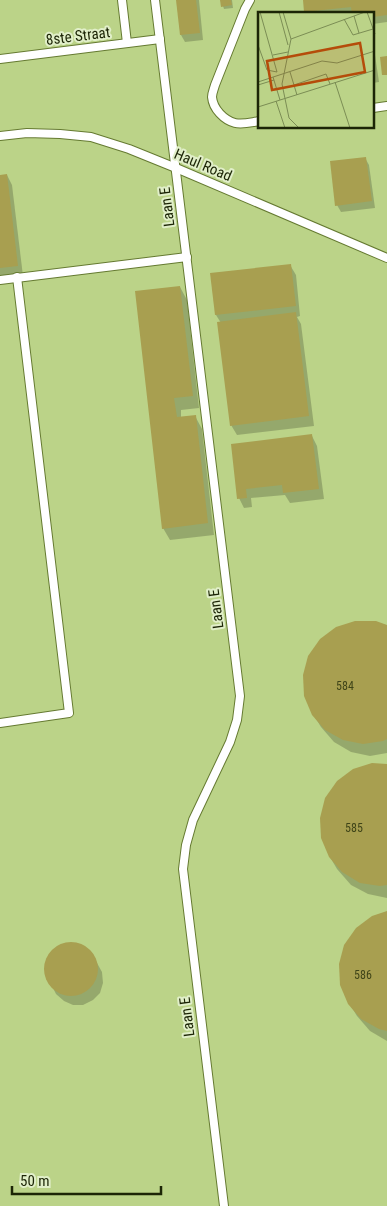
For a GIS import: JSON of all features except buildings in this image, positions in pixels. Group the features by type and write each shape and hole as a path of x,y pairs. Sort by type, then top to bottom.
{"lane":[{"path":"122,0 127,44"},
{"name":"Laan E","path":"155,0 240,696 237,720 230,742 193,820 186,845 183,868 224,1206"},
{"path":"250,0 212,96 214,106 219,113 234,123 258,122"},
{"name":"8ste Straat","path":"0,60 160,39"},
{"path":"374,108 387,106"},
{"name":"Haul Road","path":"0,136 27,133 92,137 129,149 176,168 387,258"},
{"path":"0,280 187,257"},
{"path":"0,723 69,713 17,278"}]}
